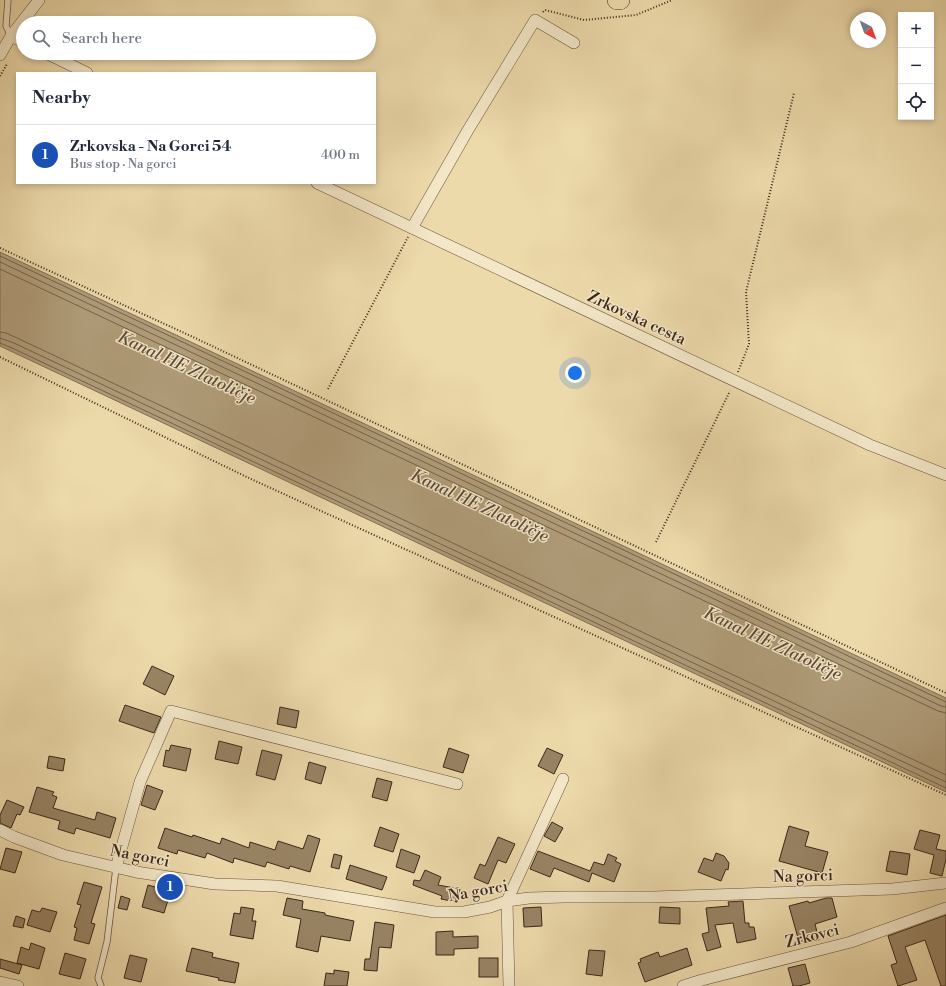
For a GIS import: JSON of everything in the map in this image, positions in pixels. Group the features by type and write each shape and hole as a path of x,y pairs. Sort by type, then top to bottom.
{"street":[{"path":"27,16 39,0"},
{"path":"412,228 468,130 535,20 574,43"},
{"path":"0,55 16,30"},
{"path":"11,36 16,38"},
{"path":"60,60 85,72"},
{"name":"Zrkovska cesta","path":"319,184 870,445 946,474"},
{"path":"116,868 140,782 171,711 457,784"},
{"path":"509,986 507,901 564,779"},
{"name":"Na gorci","path":"0,830 14,837 63,855 116,868 207,883 277,886 435,912 464,912 490,907 507,901 564,897 654,897 892,889 946,883"},
{"name":"Zrkovci","path":"683,986 850,942 946,908"},
{"path":"0,982 18,986"}],"lane":[{"path":"8,0 6,26 11,36"},
{"path":"101,986 98,978 107,942 116,868"}],"path":[{"path":"535,20 545,10 584,20 636,15 672,0"},
{"path":"0,76 7,64"},
{"path":"656,542 726,400 749,344 746,292 794,92"},
{"path":"328,389 412,228"},
{"path":"0,248 195,338 946,693"},
{"path":"0,357 253,480 946,796"}],"water":[{"name":"Kanal HE Zlatoličje","path":"0,252 946,698 946,792 0,346"}],"building":[{"path":"152,666 174,676 165,695 143,684"},
{"path":"125,705 161,717 154,733 119,721"},
{"path":"280,707 299,711 296,728 277,724"},
{"path":"219,741 242,747 238,764 215,759"},
{"path":"171,745 191,749 186,771 163,766 166,750 169,751"},
{"path":"449,748 469,755 463,773 443,767"},
{"path":"547,748 563,755 554,774 538,766"},
{"path":"262,750 282,755 275,780 256,775"},
{"path":"49,756 65,759 63,771 47,768"},
{"path":"309,762 326,767 321,784 305,779"},
{"path":"377,778 392,782 387,801 372,797"},
{"path":"147,785 163,791 155,810 141,805"},
{"path":"37,787 54,792 52,795 57,797 53,808 95,820 97,812 116,818 110,838 76,828 74,834 58,829 60,821 29,812"},
{"path":"7,800 24,807 20,815 17,814 11,828 0,823 0,815"},
{"path":"552,822 563,828 555,842 544,836"},
{"path":"789,826 809,832 805,846 828,852 822,873 779,861"},
{"path":"380,827 399,834 393,852 374,846"},
{"path":"165,828 220,844 222,838 249,848 250,842 275,850 278,841 303,849 308,835 320,839 310,872 290,866 289,869 267,862 265,867 234,858 233,863 207,853 205,858 178,850 177,854 158,848"},
{"path":"920,830 940,835 936,849 946,851 946,859 942,876 930,873 934,855 914,849"},
{"path":"498,837 515,844 506,863 498,860 488,884 474,878 480,864 485,866"},
{"path":"6,848 22,852 15,873 0,869"},
{"path":"401,849 420,856 414,873 396,867"},
{"path":"538,851 590,871 594,862 604,865 608,854 617,858 615,861 621,864 614,882 592,873 589,882 554,868 550,877 530,869"},
{"path":"890,851 910,854 907,875 886,871"},
{"path":"716,853 724,856 729,863 728,870 726,869 721,881 698,872 704,858 713,861"},
{"path":"334,854 342,856 339,869 331,867"},
{"path":"350,865 387,877 382,890 346,879"},
{"path":"425,870 441,877 438,885 460,889 457,902 441,899 442,896 413,885 414,880 420,881"},
{"path":"84,882 102,887 91,923 95,924 89,944 74,940 77,928 74,927 81,905 77,904"},
{"path":"148,885 162,889 160,898 168,900 164,913 142,907"},
{"path":"121,896 130,899 127,910 118,908"},
{"path":"287,898 303,901 302,909 325,913 325,915 354,921 350,941 321,936 318,952 296,947 301,919 283,915"},
{"path":"826,898 832,898 837,917 815,924 819,940 800,945 789,906 808,901 809,903"},
{"path":"743,901 745,923 749,923 749,927 754,927 756,939 737,943 733,923 715,925 721,947 707,951 702,934 709,932 706,908 729,906 728,902"},
{"path":"241,907 254,909 252,921 256,921 253,939 230,935 234,913 240,914"},
{"path":"541,907 542,926 524,927 523,908"},
{"path":"660,907 680,908 680,924 659,923"},
{"path":"42,908 57,912 50,932 27,925 32,910 40,912"},
{"path":"946,915 946,986 941,986 925,940 905,947 917,980 898,986 891,965 897,963 888,936"},
{"path":"16,916 25,919 23,928 13,926"},
{"path":"375,922 394,925 391,948 379,947 377,971 364,970 365,959 370,959"},
{"path":"453,931 453,937 478,936 478,948 454,949 454,955 436,955 436,932"},
{"path":"31,943 45,948 39,969 17,963 21,947 29,950"},
{"path":"192,948 213,953 212,957 239,963 235,983 186,971"},
{"path":"687,948 692,965 645,982 638,963 641,962 640,959 658,952 660,957"},
{"path":"589,950 605,951 602,976 586,974"},
{"path":"65,953 86,959 80,979 59,974"},
{"path":"130,955 147,959 141,982 124,978"},
{"path":"479,958 498,958 498,977 479,977"},
{"path":"0,959 22,965 19,974 0,968"},
{"path":"805,964 810,983 793,986 788,968"},
{"path":"334,970 349,972 347,986 324,986 326,973 334,974"}],"place":[{"name":"Zrkovska - Na Gorci 54","path":"170,887"}]}
